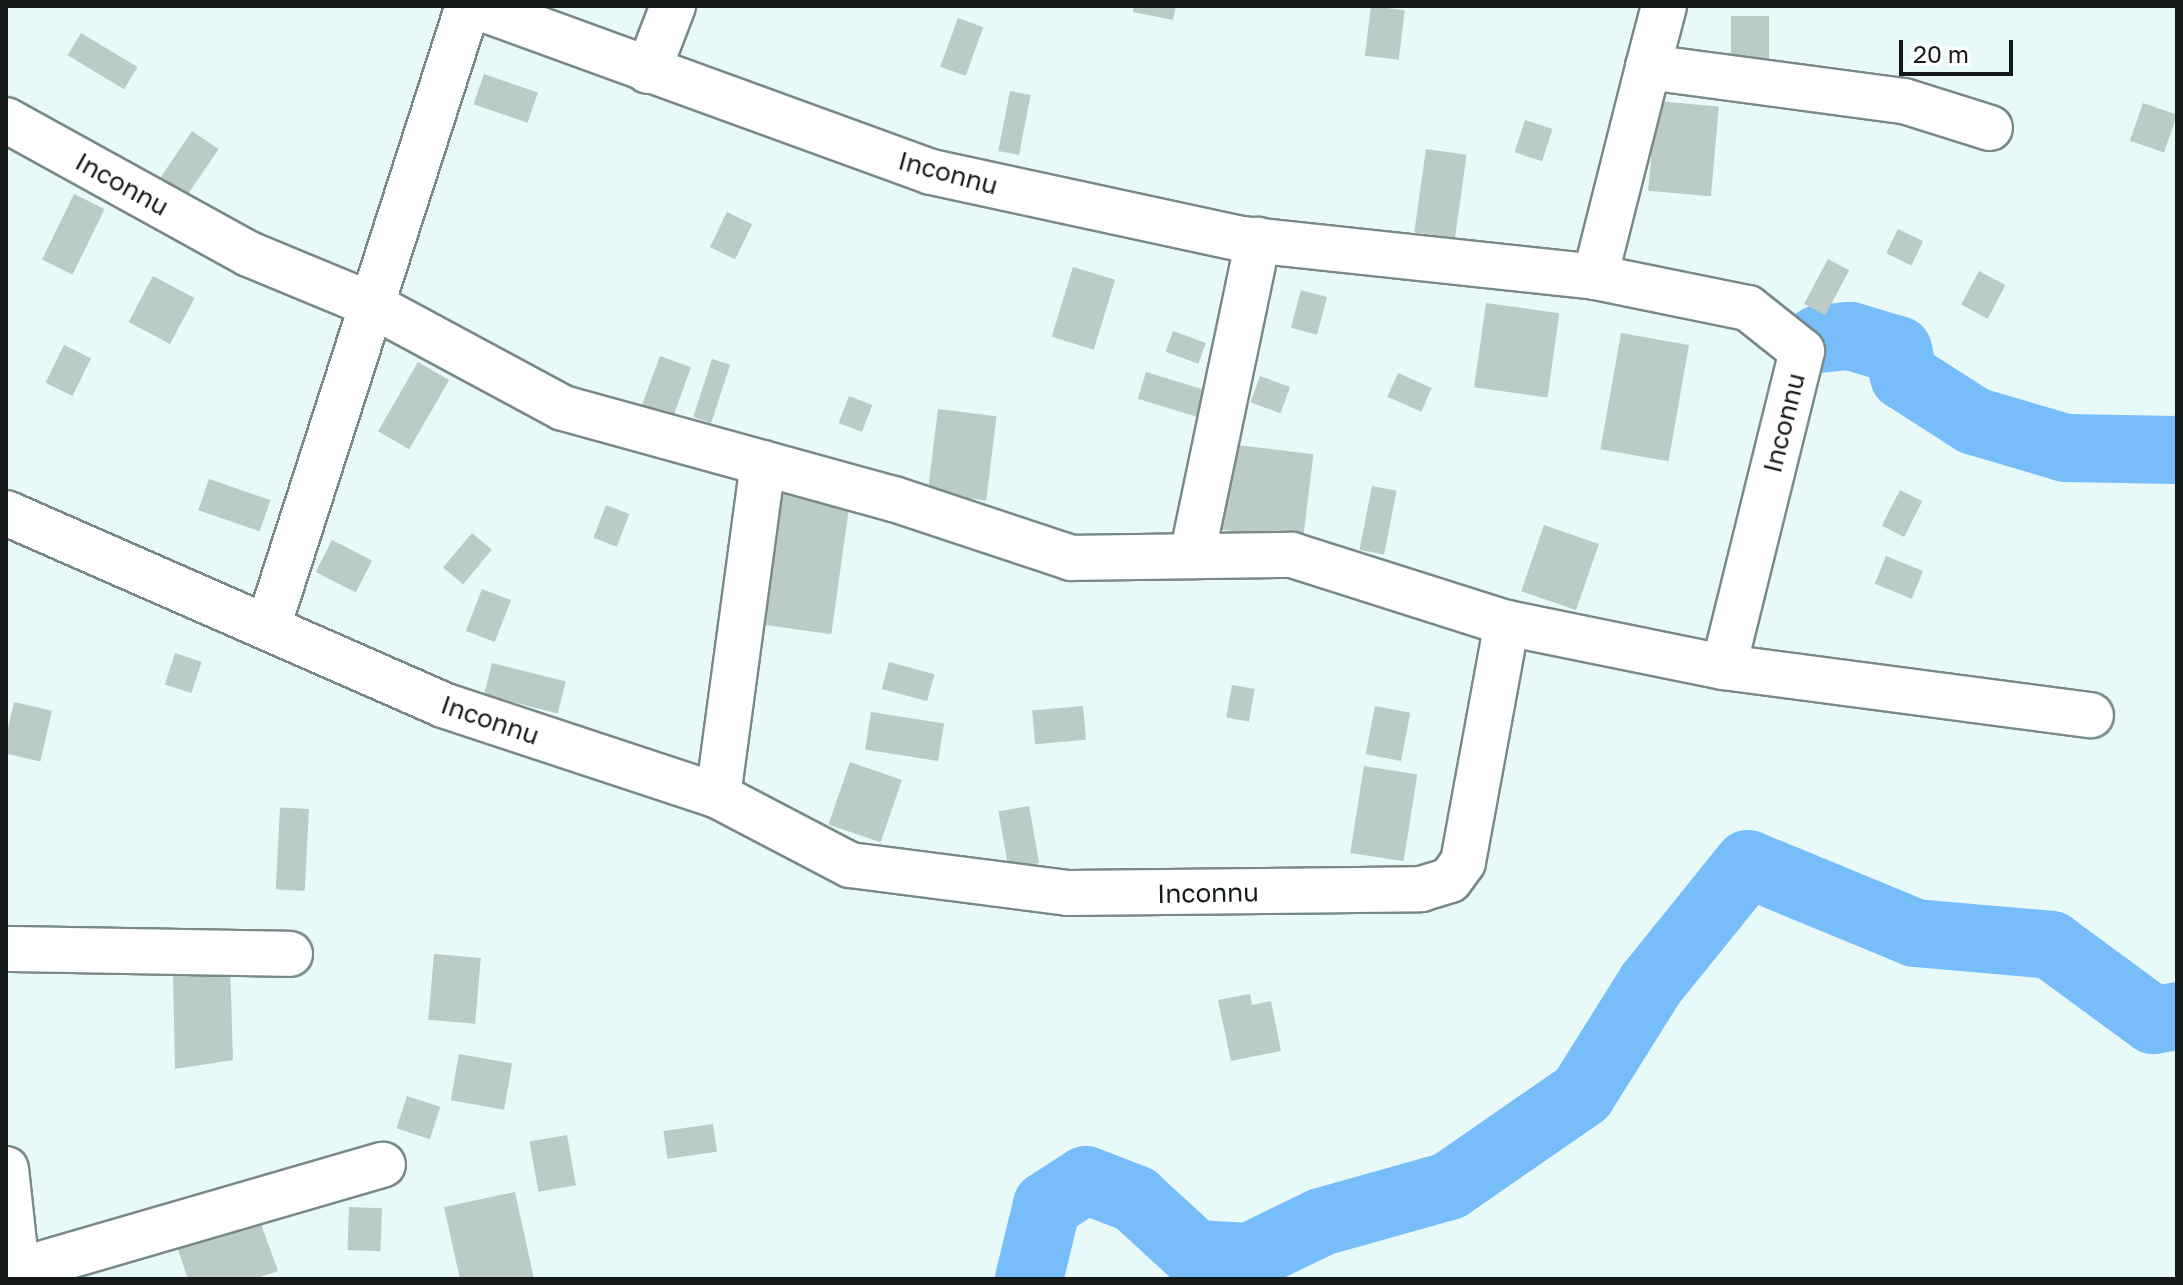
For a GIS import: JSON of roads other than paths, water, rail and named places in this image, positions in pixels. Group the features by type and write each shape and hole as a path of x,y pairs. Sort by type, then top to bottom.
{"street":[{"path":"269,624 468,6"},
{"name":"Inconnu","path":"475,6 931,172 1258,240 1595,277 1748,308 1802,351 1724,667"},
{"path":"648,71 673,6"},
{"path":"1595,277 1664,6"},
{"path":"1648,67 1904,101 1990,128"},
{"name":"Inconnu","path":"6,120 249,254 370,304 563,408 763,463 1071,558 1292,555 1507,623 1724,667 2091,715"},
{"path":"1192,556 1258,240"},
{"path":"718,796 763,463"},
{"name":"Inconnu","path":"6,513 269,624 443,705 718,796 850,865 957,883 1177,895 1438,886 1463,862 1507,623"},
{"path":"6,949 290,954"},
{"path":"6,1169 14,1274 383,1165"}],"waterway":[{"path":"1819,339 1850,336 1898,350 1904,376 1974,421 2066,448 2177,450"},
{"path":"1029,1279 1047,1205 1086,1180 1135,1199 1195,1254 1249,1257 1321,1222 1449,1186 1582,1094 1651,984 1748,864 1915,933 2051,945 2153,1020 2177,1016"}]}
